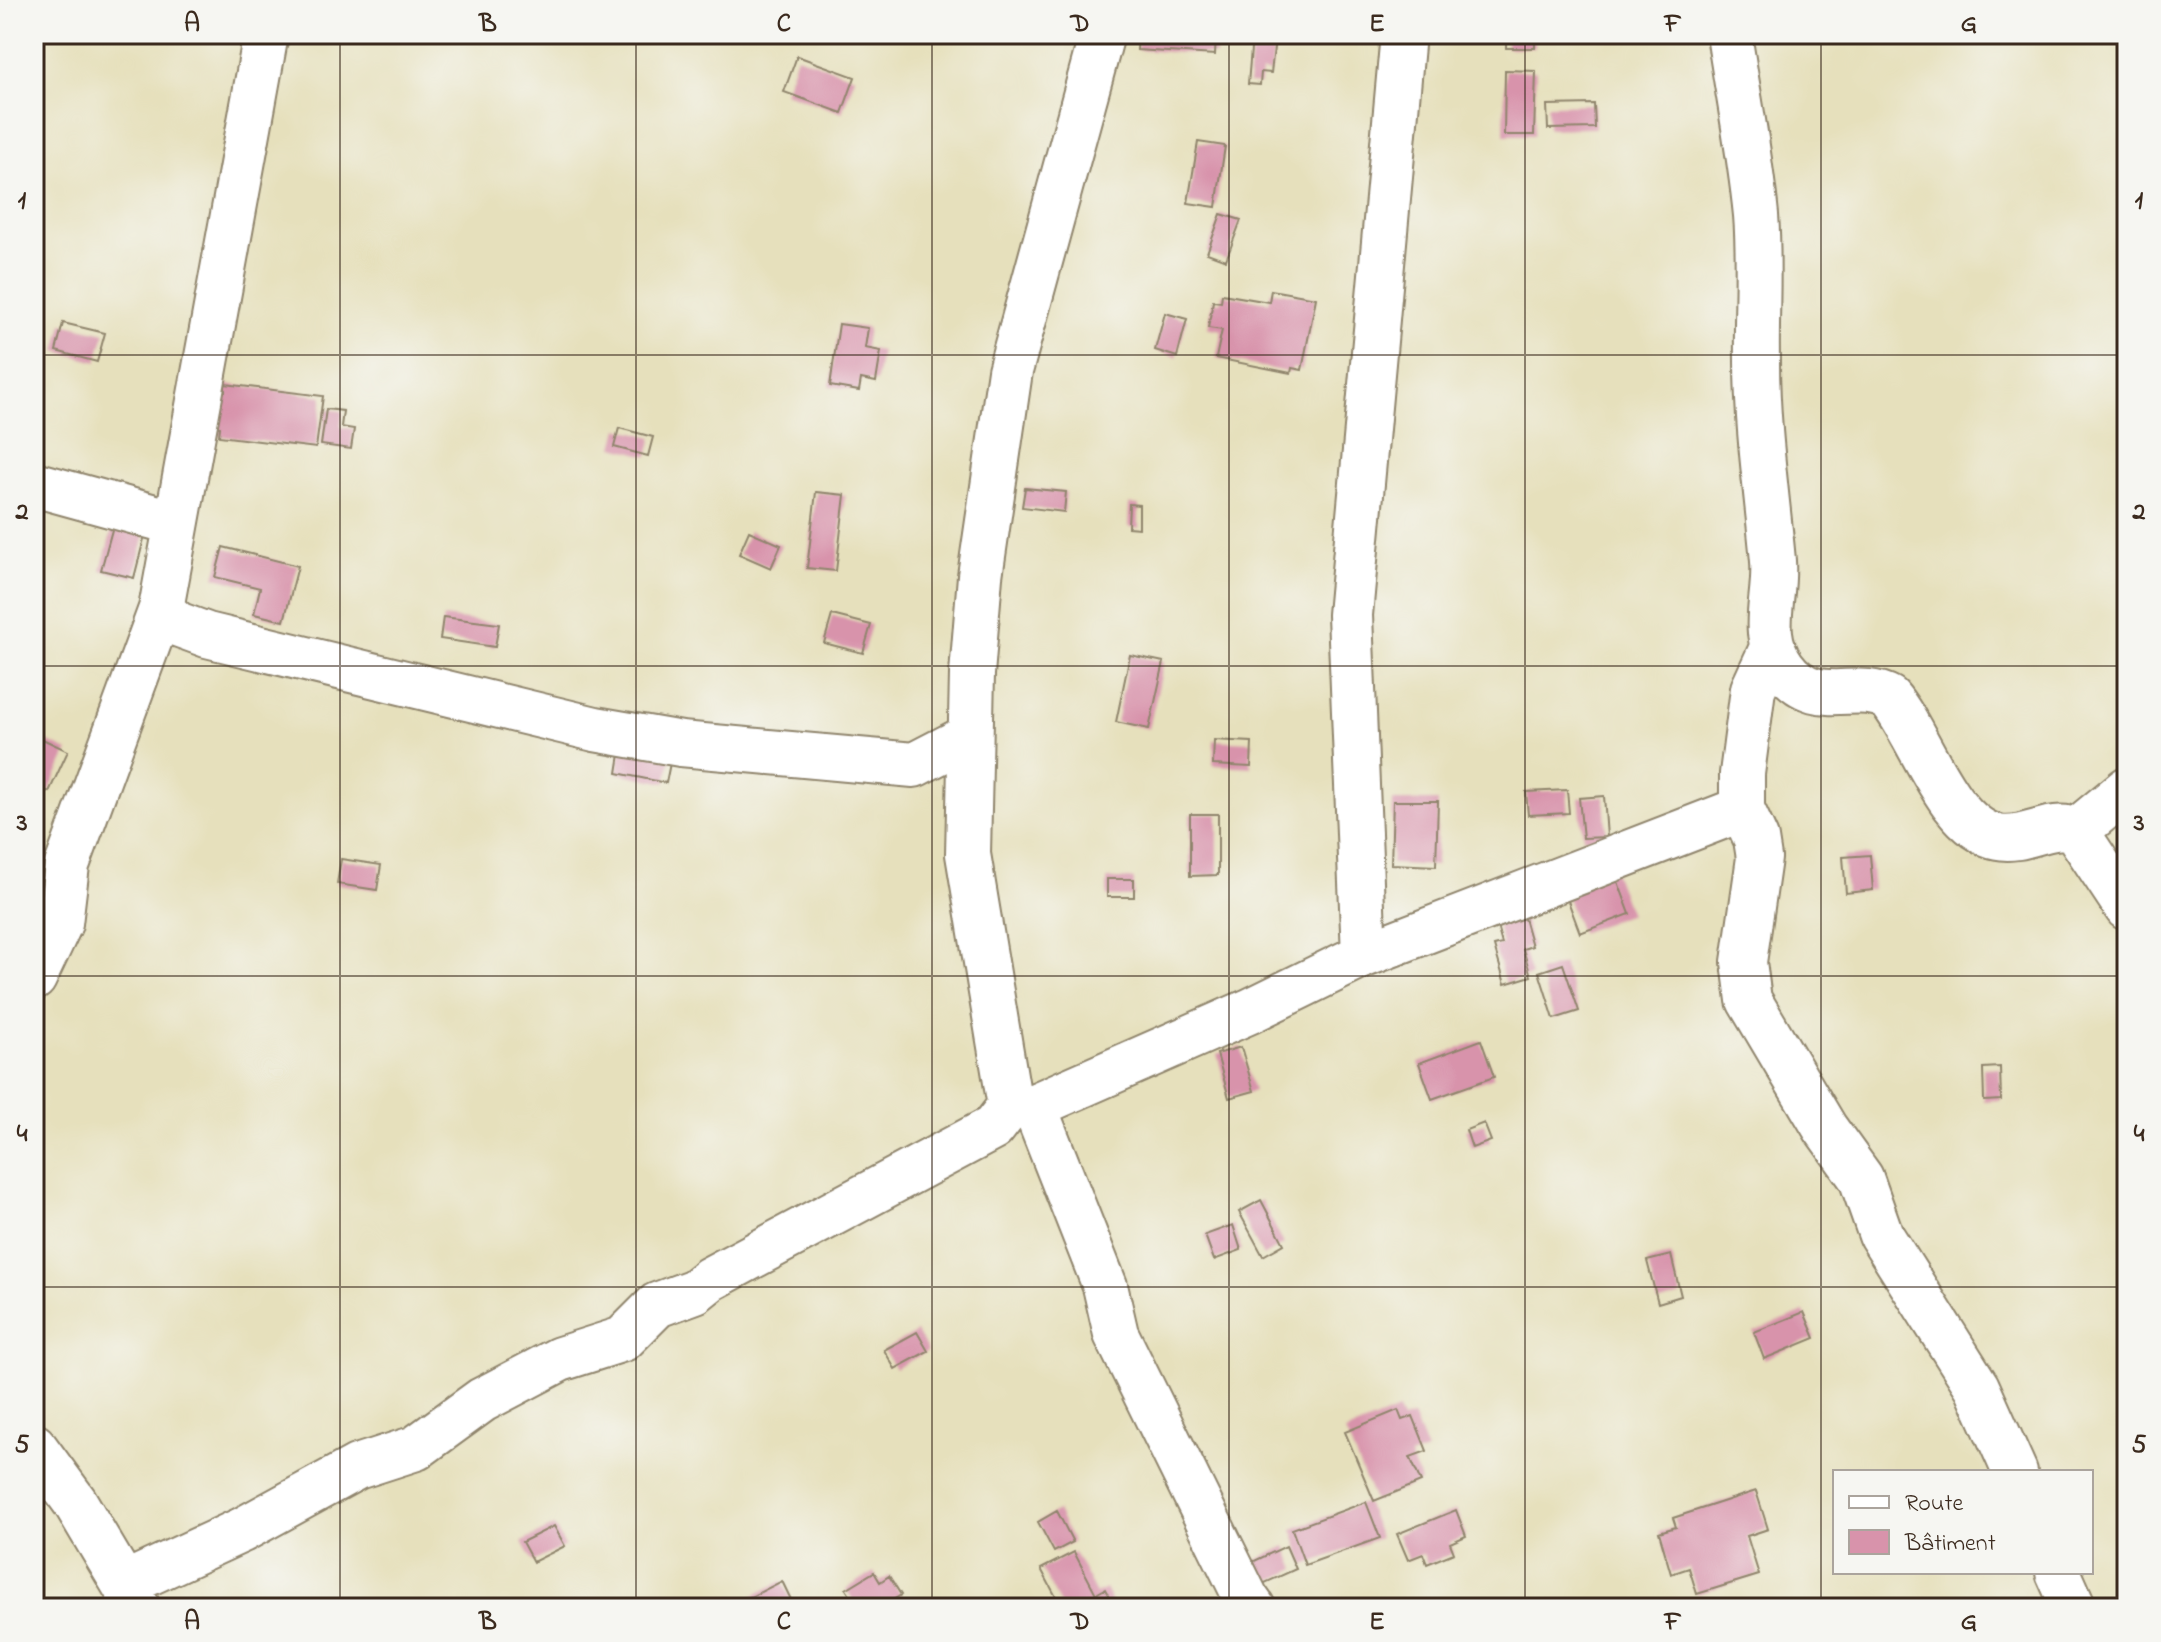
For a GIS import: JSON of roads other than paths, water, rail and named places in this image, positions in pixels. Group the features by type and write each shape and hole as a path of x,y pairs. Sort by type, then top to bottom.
{"street":[{"path":"34,978 60,923 67,865 161,609 266,34"},
{"path":"1102,34 1007,386 980,576 970,736 972,881 1002,1042 1022,1106 1105,1286 1116,1334 1253,1608"},
{"path":"1364,955 1350,615 1403,34"},
{"path":"1729,34 1758,242 1757,363 1773,566 1767,628 1772,648 1785,669 1804,687 1830,694 1876,693 1889,698 1945,791 1986,834 2012,839 2054,827 2076,831 2127,908"},
{"path":"34,484 176,523"},
{"path":"161,609 177,624 207,635 595,729 681,744 914,765 970,736"},
{"path":"1772,648 1753,689 1745,733 1742,809 1756,839 1759,858 1744,962 1749,1000 1825,1128 1861,1178 1881,1235 1977,1387 2014,1470"},
{"path":"914,765 969,832"},
{"path":"2076,831 2127,789"},
{"path":"34,1446 75,1502 131,1596 357,1467 416,1448 482,1400 560,1359 623,1339 657,1305 695,1291 710,1279 993,1128 1022,1106 1250,1011 1364,955 1742,809"},
{"path":"2059,1574 2074,1608"}]}
